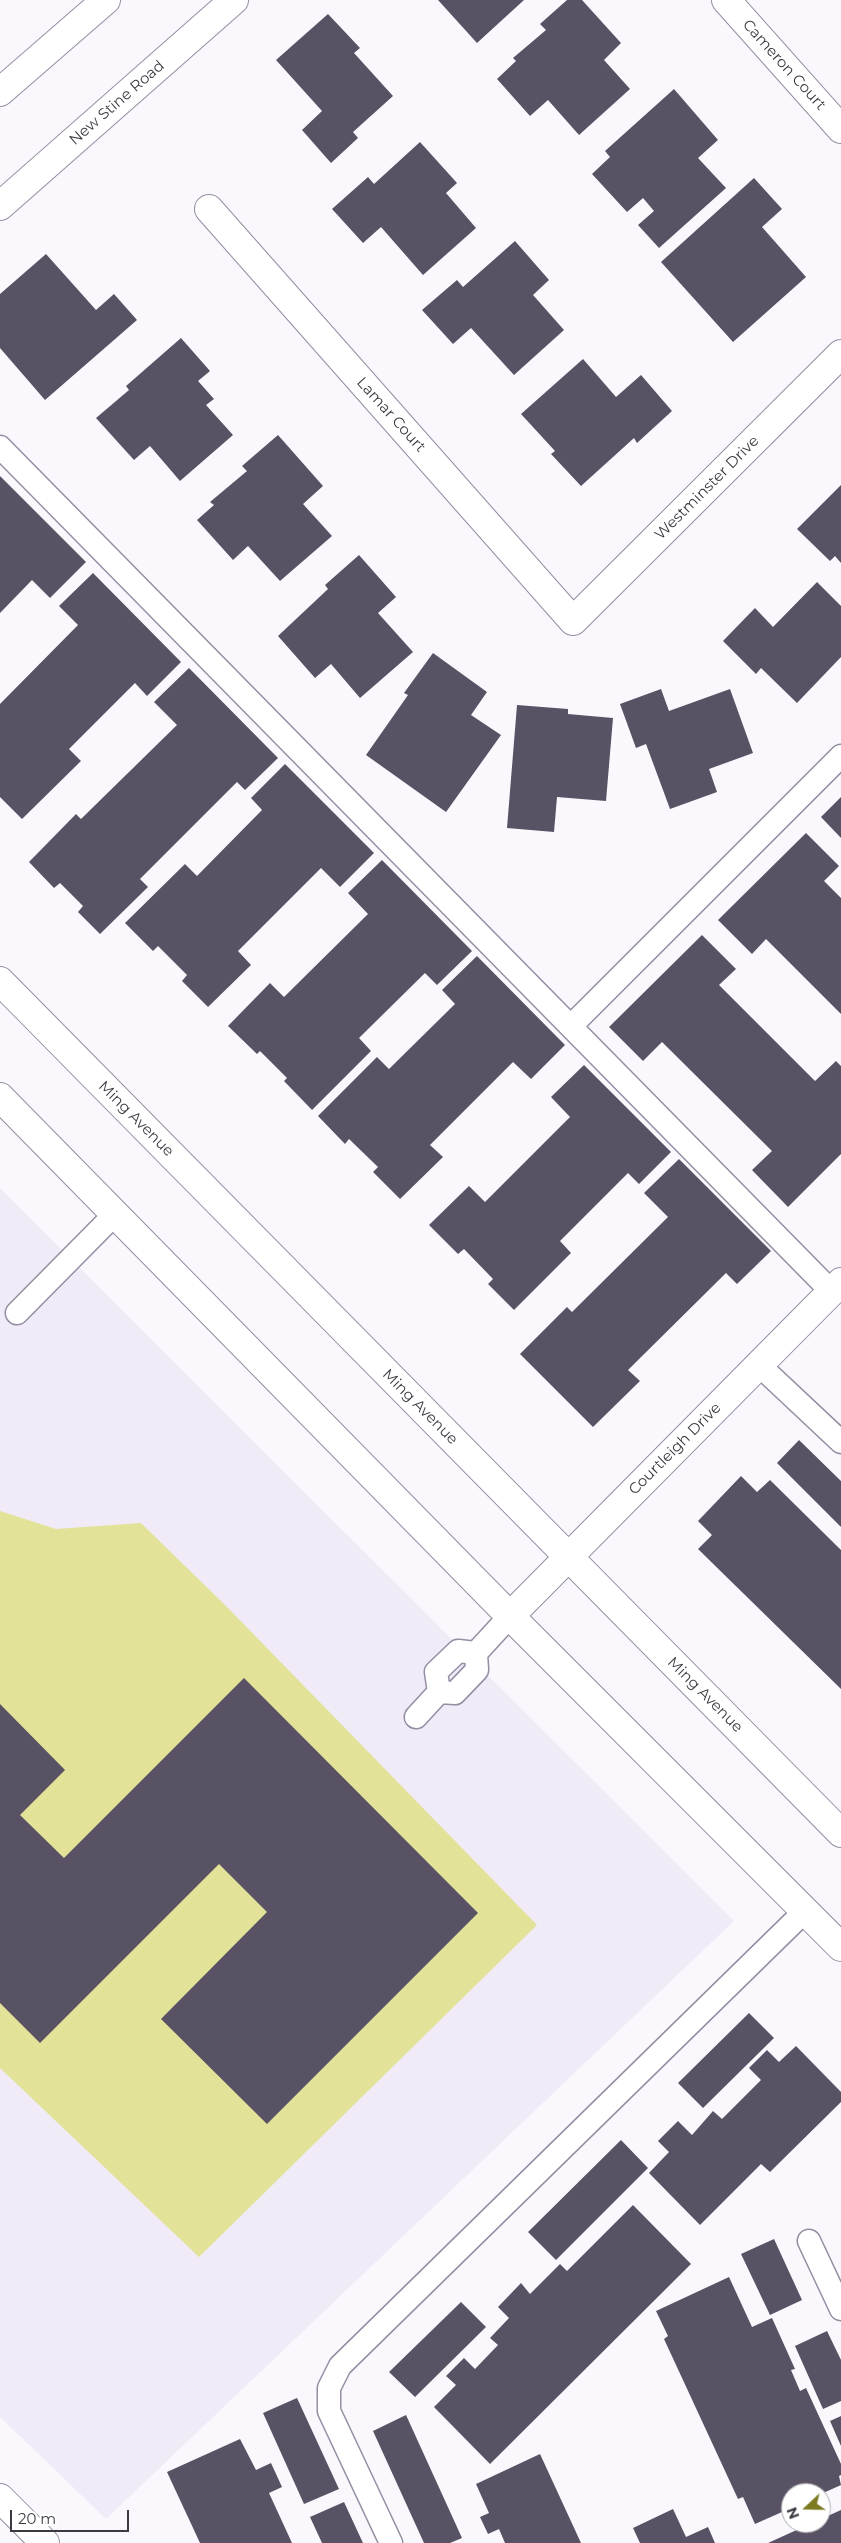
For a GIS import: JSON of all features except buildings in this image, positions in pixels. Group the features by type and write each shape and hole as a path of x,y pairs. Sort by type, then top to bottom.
{"main road":[{"path":"0,92 106,0"},
{"name":"New Stine Road","path":"0,206 234,0"},
{"name":"Cameron Court","path":"726,0 841,129"},
{"name":"Lamar Court","path":"209,209 574,621"},
{"name":"Westminster Drive","path":"574,621 841,354"},
{"name":"Ming Avenue","path":"0,981 841,1833"},
{"path":"0,1097 510,1616 841,1947"},
{"name":"Courtleigh Drive","path":"510,1616 836,1287"},
{"path":"0,2498 45,2543"}],"lane":[{"path":"0,447 571,1026 836,1287"},
{"path":"571,1026 841,756"},
{"path":"17,1313 115,1214"},
{"path":"759,1365 841,1442"},
{"path":"416,1717 440,1692 436,1672 458,1651 476,1653 510,1616"},
{"path":"390,2543 329,2411 329,2388 340,2366 805,1911"},
{"path":"809,2241 841,2309"}],"shaded area":[{"path":"0,1188 734,1921 106,2519 0,2417"}],"green space":[{"path":"0,1511 56,1529 141,1523 226,1606 537,1925 199,2257 0,2068"}]}
